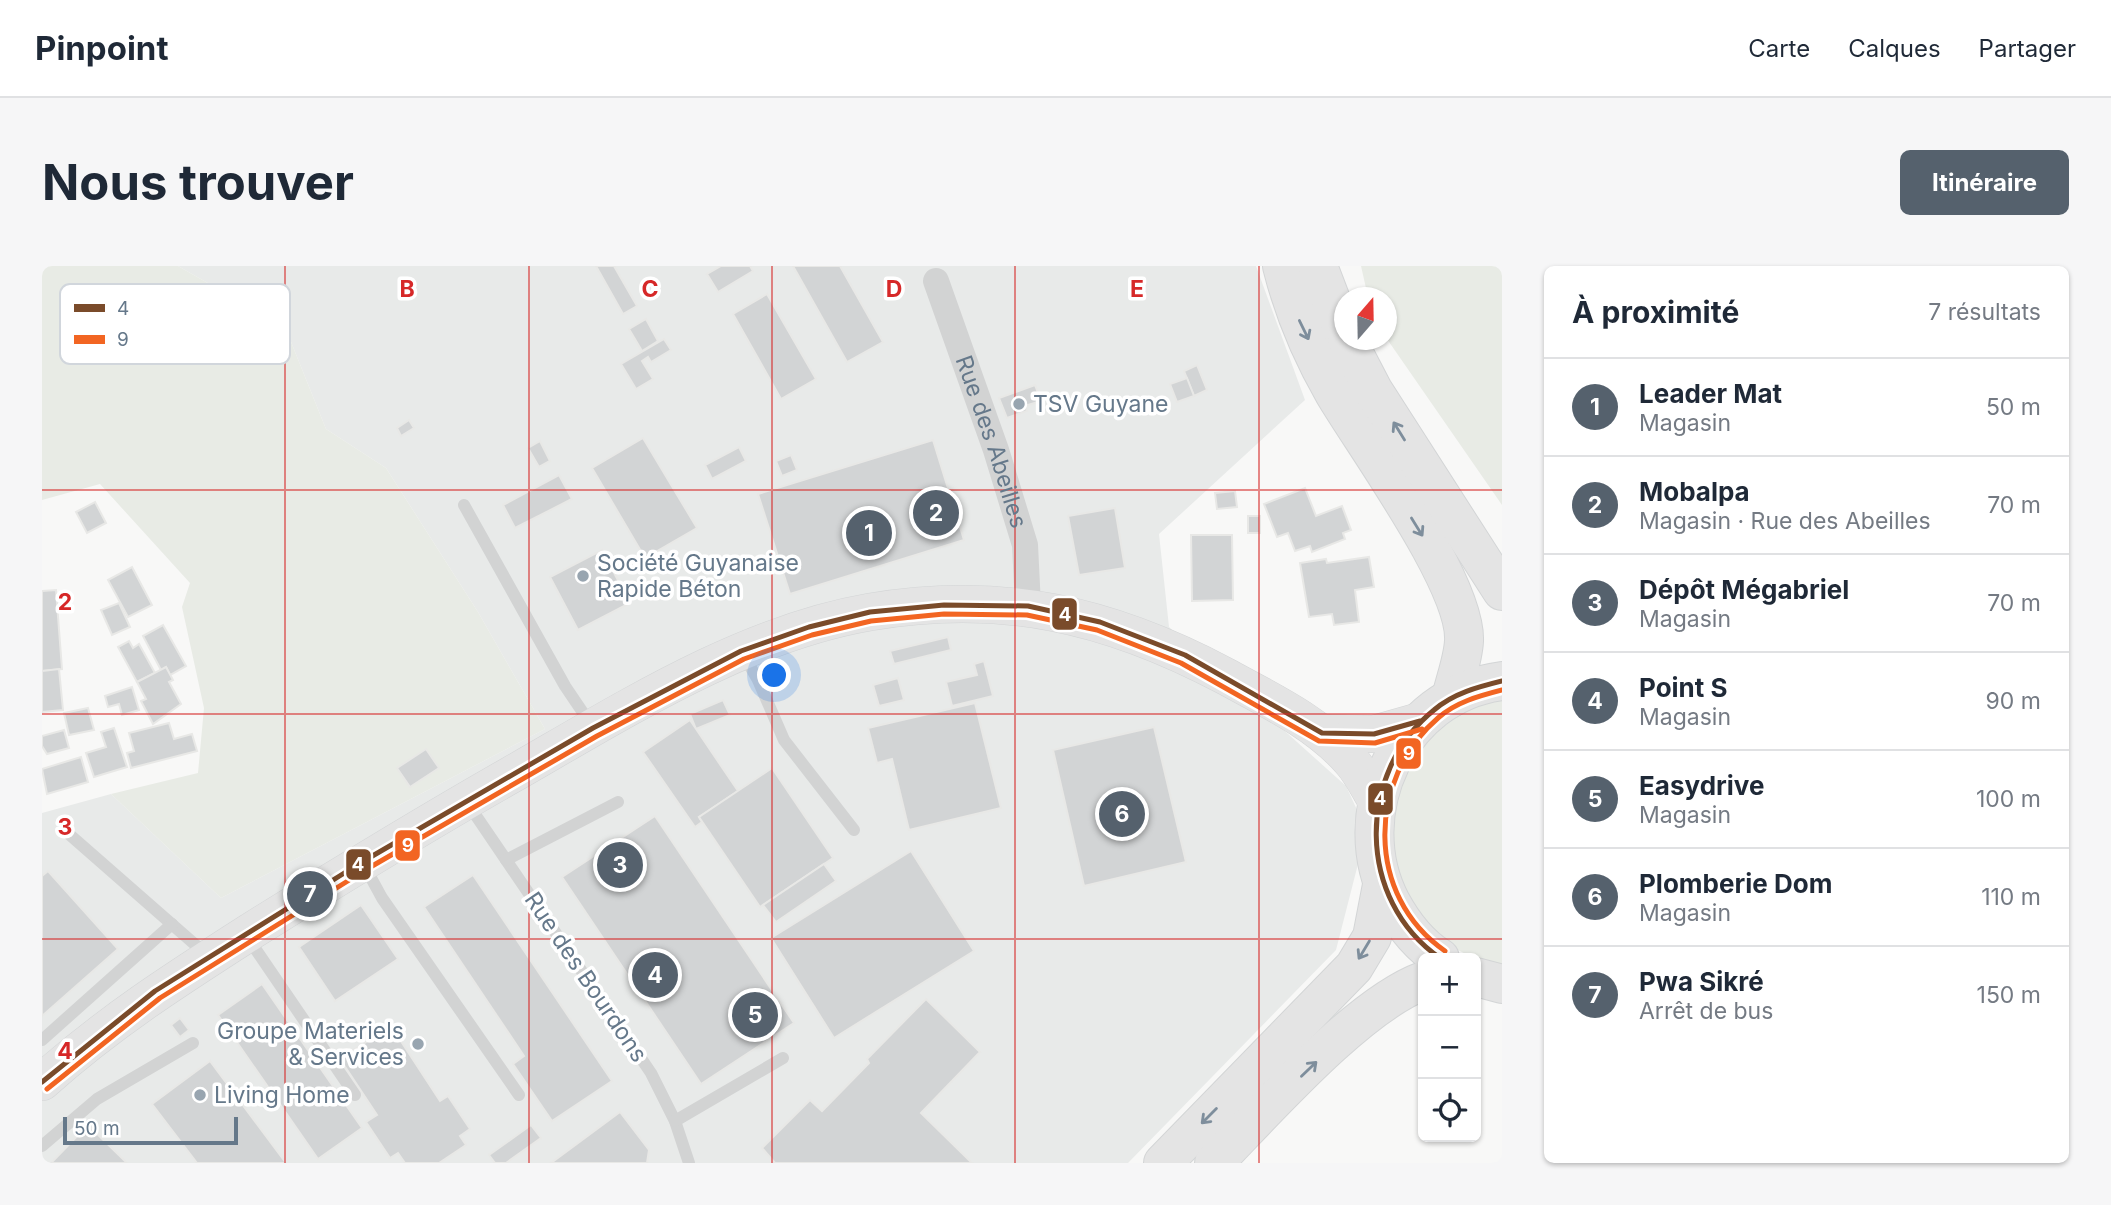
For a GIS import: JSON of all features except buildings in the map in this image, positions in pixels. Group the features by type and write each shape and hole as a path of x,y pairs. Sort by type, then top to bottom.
{"main road":[{"path":"1282,266 1292,307 1333,391 1435,556 1457,606 1465,640 1451,698"},
{"path":"1318,266 1334,306"},
{"path":"1352,350 1373,390 1502,592"},
{"path":"1435,953 1402,922 1382,885 1375,857 1373,828 1376,800 1392,757 1420,721 1451,698 1488,683 1502,681"},
{"path":"1163,1163 1354,967 1372,937 1382,885"},
{"path":"1214,1163 1350,1029 1401,989 1418,983"}],"street":[{"name":"Rue des Abeilles","path":"936,281 996,450 1025,545 1028,606"},
{"path":"42,1082 155,992 362,862 593,728 741,651 809,627 870,612 944,605 1028,606 1100,622 1185,655 1322,733 1354,763 1376,800"},
{"path":"1322,733 1374,734 1420,721"}],"lane":[{"path":"464,505 565,686 593,728"},
{"path":"741,651 758,680 784,740 854,830"},
{"name":"Rue des Bourdons","path":"465,801 651,1073 675,1121 689,1163"},
{"path":"506,860 618,802"},
{"path":"70,835 210,957"},
{"path":"362,862 382,898 519,1096"},
{"path":"42,1040 172,924"},
{"path":"246,935 355,1095"},
{"path":"42,1146 97,1099 193,1043"},
{"path":"675,1121 783,1058"}],"shaded area":[{"path":"42,266 178,266 210,284 60,284 60,364 290,364 290,339 326,429 386,468 478,612 545,729 221,898 111,794 198,773 204,708 182,607 190,583 100,484 42,500"},
{"path":"178,266 1256,266 1305,400 1159,534 1169,627 1346,786 1358,812 1358,864 1336,950 1128,1163 42,1163 42,813 111,794 221,898 545,729 478,612 386,468 326,429 290,339 290,284 210,284"},
{"path":"1361,266 1502,266 1502,505 1395,350 1397,350 1397,287 1366,287"},
{"path":"1502,697 1502,968 1481,960 1481,953 1459,951 1436,934 1411,902 1396,867 1392,831 1397,796 1411,764 1434,735 1464,712"}],"transit line":[{"name":"4","path":"42,1082 155,991 362,862 593,728 741,651 809,627 870,612 944,605 1028,606 1100,622 1185,655 1322,733 1374,734 1420,721"},
{"name":"9","path":"47,1089 160,998 367,869 597,736 744,659 812,635 871,621 944,614 1027,615 1097,630 1181,663 1319,741 1375,743 1422,729"},
{"name":"4","path":"1434,953 1412,933 1393,904 1381,871 1376,836 1379,801 1390,767 1408,736 1434,710 1458,695 1502,681"},
{"name":"9","path":"1445,951 1419,928 1400,900 1389,869 1385,837 1388,804 1398,772 1415,743 1438,718 1460,704 1502,690"}],"place":[{"name":"TSV Guyane","path":"1019,404"},
{"name":"Mobalpa","path":"936,513"},
{"name":"Leader Mat","path":"869,533"},
{"name":"Société Guyanaise Rapide Béton","path":"583,576"},
{"name":"Plomberie Dom","path":"1122,814"},
{"name":"Dépôt Mégabriel","path":"620,865"},
{"name":"Pwa Sikré","path":"310,894"},
{"name":"Point S","path":"655,975"},
{"name":"Easydrive","path":"755,1015"},
{"name":"Groupe Materiels & Services","path":"418,1044"},
{"name":"Living Home","path":"200,1095"}]}
